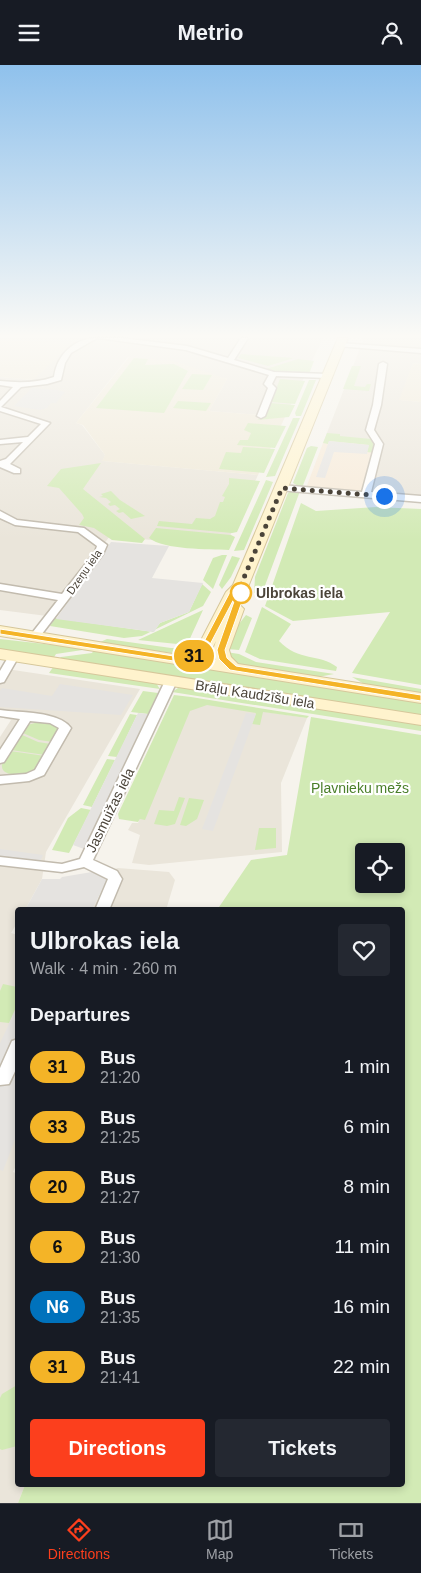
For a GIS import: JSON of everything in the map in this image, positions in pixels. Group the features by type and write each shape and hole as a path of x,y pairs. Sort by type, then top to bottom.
{"main road":[{"path":"180,659 202,653 234,592 240,587 315,405"},
{"path":"233,668 223,659 221,650 241,593 240,587"},
{"path":"0,637 41,642 64,641"},
{"name":"Brāļu Kaudzīšu iela","path":"7,655 421,720"},
{"name":"Brāļu Kaudzīšu iela","path":"180,659 421,698"}],"street":[{"path":"261,416 265,405"},
{"path":"366,495 379,444 370,430 377,405"},
{"path":"0,407 46,423 3,464 17,471"},
{"path":"0,441 30,439"},
{"path":"282,488 421,499"},
{"name":"Dzeņu iela","path":"0,514 15,522 81,530 102,545 100,552 34,637"},
{"path":"0,587 66,598"},
{"name":"Brāļu Kaudzīšu iela","path":"0,631 180,659"},
{"path":"0,680 7,655"},
{"name":"Jasmuižas iela","path":"0,861 59,874 85,862 171,681"},
{"path":"0,713 57,721 65,728 40,773 29,777 0,780"},
{"path":"0,759 27,717"},
{"path":"85,862 112,874 115,879 103,907"},
{"path":"0,1079 3,1080 15,1052"}],"shaded area":[{"path":"0,405 90,405 76,423 82,425 105,455 103,461 258,475 225,547 110,536 47,616 0,610"},
{"path":"15,405 49,405 40,410"},
{"path":"90,405 212,405 209,411 285,417 258,475 102,461 105,455 83,425 76,423"},
{"path":"212,405 291,405 285,417 209,411"},
{"path":"338,405 421,405 421,497 363,492 328,444 323,443"},
{"path":"329,441 376,445 363,492 306,488 323,443 328,443"},
{"path":"329,441 369,445 367,454 334,452 325,478 316,477"},
{"path":"111,542 169,546 152,578 203,583 189,612 160,623 154,632 56,619"},
{"path":"0,668 140,689 46,852 42,879 27,907 15,907 15,926 11,933 15,934 15,1168 13,1172 15,1173 15,1487 24,1487 18,1503 0,1503 0,737 11,720 0,717"},
{"path":"60,684 133,695 121,715 0,707 0,691 2,688 52,696"},
{"path":"204,703 307,718 281,783 282,852 149,865 132,863 140,835 128,830 132,823 138,823 190,707"},
{"path":"138,713 148,714 84,849 73,845"},
{"path":"246,713 256,714 213,831 202,829"},
{"path":"0,849 43,855 40,862 0,857"},
{"path":"118,868 169,872 175,880 167,907 94,907 107,880 104,872"},
{"path":"92,872 103,874 107,880 94,907 27,907 42,879 60,879 62,877"},
{"path":"15,1011 15,1139 3,1171 0,1170 0,1043"}],"green space":[{"path":"98,405 169,405 164,413 96,408"},
{"path":"175,405 210,405 206,411 173,408"},
{"path":"269,405 295,405 289,417 257,420 264,417"},
{"path":"298,405 306,405 301,416 296,416 295,413"},
{"path":"293,418 300,418 275,476 266,477"},
{"path":"248,423 286,426 275,448 237,445 240,440 248,440 251,433 244,430"},
{"path":"327,433 371,439 376,445 374,453 367,452 369,445 329,441 328,444 323,443"},
{"path":"311,446 318,447 302,488 293,483 307,448"},
{"path":"243,447 275,449 264,473 219,469 226,452 241,453"},
{"path":"101,463 83,489 145,539 142,543 112,540 94,528 79,525 84,518 82,514 59,488 47,486 61,469"},
{"path":"229,478 260,481 237,532 157,526 159,521 192,524 196,518 210,519 215,516 220,502 223,502 225,497 222,496 229,484"},
{"path":"266,480 273,482 244,550 234,551"},
{"path":"111,491 120,500 145,516 131,519 123,512 119,513 116,511 120,509 115,505 110,506 108,504 111,502 106,498 99,497 103,496 101,494"},
{"path":"300,491 263,591 254,593 255,577 288,493"},
{"path":"301,503 316,511 376,507 421,509 421,685 352,673 390,612 293,621 265,606"},
{"path":"156,528 231,535 235,537 229,550 176,547 156,542 149,538"},
{"path":"227,555 213,589 203,580 213,558"},
{"path":"232,556 240,558 231,577 222,589 219,585"},
{"path":"202,584 211,592 203,606 155,630 160,623 189,612"},
{"path":"262,607 291,624 279,641 286,648 301,655 330,663 337,667 336,671 260,659 245,652"},
{"path":"203,610 187,645 138,640"},
{"path":"246,615 252,618 239,650 227,649 235,629"},
{"path":"55,618 151,632 142,636 124,638 50,626"},
{"path":"0,639 89,649 56,654 53,659 0,651"},
{"path":"107,639 171,648 200,648 185,654 179,654 98,643"},
{"path":"94,650 421,702 421,716 58,660 61,657 92,653"},
{"path":"226,652 239,654 256,662 334,674 318,677 237,664"},
{"path":"54,666 156,683 160,689 49,673"},
{"path":"352,677 421,689 421,694 366,685"},
{"path":"185,687 421,724 421,731 172,692 178,688"},
{"path":"143,691 158,693 148,714 131,712"},
{"path":"174,695 309,716 307,718 263,712 260,725 252,724 256,713 207,705 190,711 145,820 140,819 138,822 119,819 118,814"},
{"path":"130,714 137,715 117,757 108,756"},
{"name":"Pļavnieku mežs","path":"311,717 421,735 421,1503 18,1503 24,1487 405,1487 405,907 219,907 251,860 287,855"},
{"path":"39,722 50,723 59,730 53,742 39,740 23,733 27,725"},
{"path":"20,734 38,742 51,744 45,755 11,750"},
{"path":"10,751 45,756 39,766 33,771 16,775 6,772 2,765"},
{"path":"107,759 115,760 92,807 83,805"},
{"path":"179,797 185,798 175,824 167,826 154,824 159,810 174,811"},
{"path":"189,798 204,800 197,819 186,826 180,825"},
{"path":"81,808 91,810 69,853 52,850 68,818"},
{"path":"259,828 276,828 276,848 255,850"},
{"path":"3,984 15,987 15,1010 9,1023 0,1022 0,991"},
{"path":"15,1386 15,1447 2,1450 0,1449 0,1398 2,1394"}],"bus line":[{"name":"31","path":"0,631 180,659 202,653 234,592 240,587 241,593 221,650 223,659 233,668 421,698"}],"place":[{"name":"Ulbrokas iela","path":"241,593"}],"route":[{"path":"241,593 240,587 282,488 384,496"}]}
